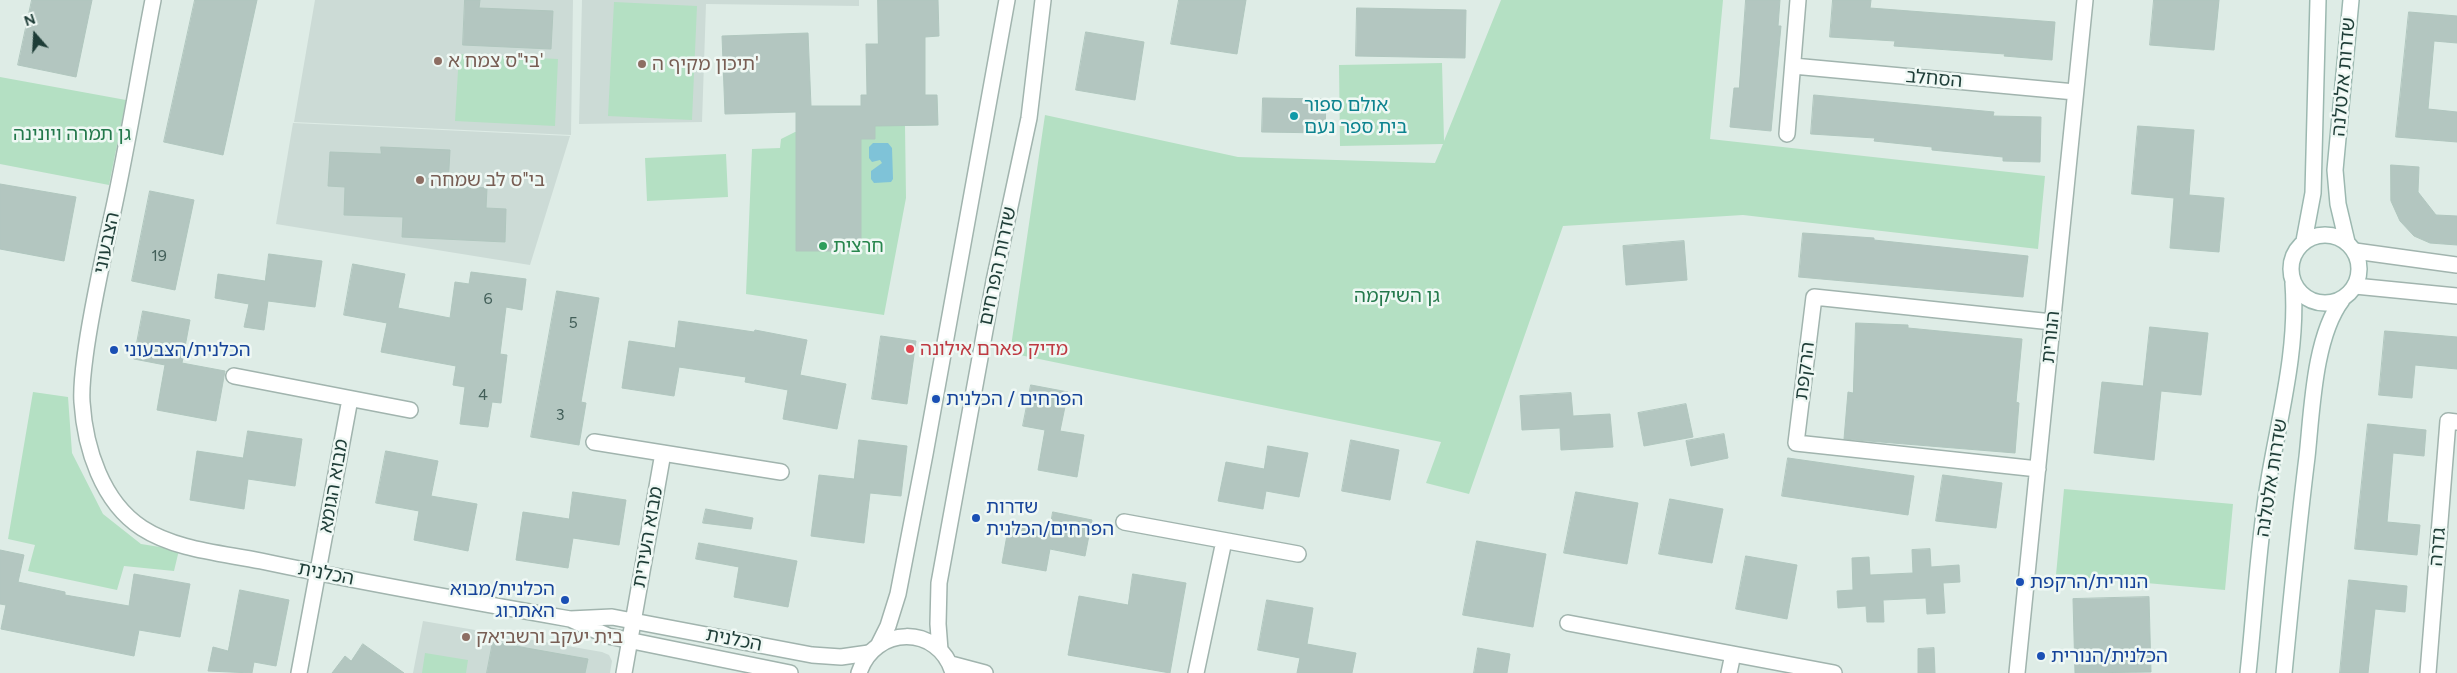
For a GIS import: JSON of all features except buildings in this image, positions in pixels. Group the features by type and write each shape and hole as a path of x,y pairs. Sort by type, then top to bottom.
{"street":[{"name":"הצבעוני","path":"105,485 87,444 81,400 83,374 89,327 121,173 153,0"},
{"name":"שדרות הפרחים","path":"859,673 888,626 900,585 926,454 1007,0"},
{"name":"שדרות הפרחים","path":"940,650 938,624 939,582 992,290 1029,118 1043,0"},
{"path":"1787,134 1798,0"},
{"name":"הנורית","path":"2017,673 2085,0"},
{"name":"שדרות אלטלנה","path":"2304,242 2313,193 2318,0"},
{"name":"שדרות אלטלנה","path":"2351,0 2335,170 2338,204 2351,247"},
{"name":"הסחלב","path":"1793,66 2076,92"},
{"path":"2321,234 2340,237 2351,247 2360,268 2355,286 2342,300 2331,303 2319,303 2308,299 2293,283 2290,272 2292,260 2296,250 2304,242 2321,234"},
{"path":"2351,247 2457,265"},
{"name":"שדרות אלטלנה","path":"2248,673 2269,481 2291,349 2294,318 2293,283"},
{"path":"2355,286 2457,296"},
{"name":"הרקפת","path":"2038,469 1796,443 1814,297 2052,322"},
{"name":"שדרות אלטלנה","path":"2284,673 2313,403 2325,333 2329,320 2342,300"},
{"path":"234,376 410,410"},
{"name":"מבוא הגומא","path":"299,673 350,399"},
{"name":"גדרה","path":"2428,673 2453,422"},
{"path":"594,442 781,472"},
{"name":"מבוא העירית","path":"624,673 663,453"},
{"name":"הכלנית","path":"105,485 124,513 140,527 157,537 185,546 318,573 570,619 599,633 790,673"},
{"path":"1124,522 1298,554"},
{"path":"1196,673 1224,541"},
{"name":"הכלנית","path":"570,619 594,616 634,621 812,655 841,657 874,649 891,639 917,638 930,642 940,650"},
{"path":"1568,623 1834,673"},
{"path":"940,650 952,668 985,673"},
{"path":"1729,673 1733,654"}],"shaded area":[{"name":"בי\"ס צמח א'","path":"315,0 573,0 571,135 294,122"},
{"name":"תיכון מקיף ה'","path":"582,0 859,0 859,6 706,4 702,122 579,124"},
{"name":"בי\"ס לב שמחה","path":"293,123 570,136 530,265 276,224"},
{"name":"בית יעקב ורשביאק","path":"423,621 602,652 609,655 612,661 610,673 413,673"}],"green space":[{"name":"גן השיקמה","path":"1501,0 1723,0 1710,139 2045,176 2038,249 1743,215 1563,226 1469,494 1426,483 1441,442 1010,353 1045,115 1238,157 1435,163 1443,144 1340,146 1339,65 1442,63 1444,141"},
{"path":"614,2 697,6 692,120 608,116"},
{"path":"459,54 558,59 555,126 455,121"},
{"name":"גן תמרה ויונינה","path":"0,77 126,100 109,185 0,164"},
{"name":"חרצית","path":"861,95 937,95 938,125 905,126 906,198 884,315 746,294 752,149 780,148 781,139 795,132 836,131 836,106 861,106"},
{"path":"726,154 728,197 647,201 645,158"},
{"path":"33,392 68,397 72,453 103,514 141,544 179,550 174,571 124,566 117,590 28,571 35,545 8,539"},
{"path":"2064,489 2233,504 2225,590 2056,575"},
{"path":"425,653 468,660 466,673 422,673"}],"water":[{"path":"873,143 888,143 892,148 893,179 891,182 874,183 871,179 871,171 882,163 880,160 872,162 869,158 869,147"}],"place":[{"name":"בי\"ס צמח א'","path":"438,61"},
{"name":"תיכון מקיף ה'","path":"642,64"},
{"name":"אולם ספור בית ספר נעם","path":"1294,116"},
{"name":"בי\"ס לב שמחה","path":"420,180"},
{"name":"חרצית","path":"823,246"},
{"name":"מדיק פארם אילונה","path":"910,349"},
{"name":"הכלנית/הצבעוני","path":"114,350"},
{"name":"הפרחים / הכלנית","path":"936,399"},
{"name":"שדרות הפרחים/הכלנית","path":"976,518"},
{"name":"הנורית/הרקפת","path":"2020,582"},
{"name":"הכלנית/מבוא האתרוג","path":"565,600"},
{"name":"בית יעקב ורשביאק","path":"466,637"},
{"name":"הכלנית/הנורית","path":"2041,656"}]}
